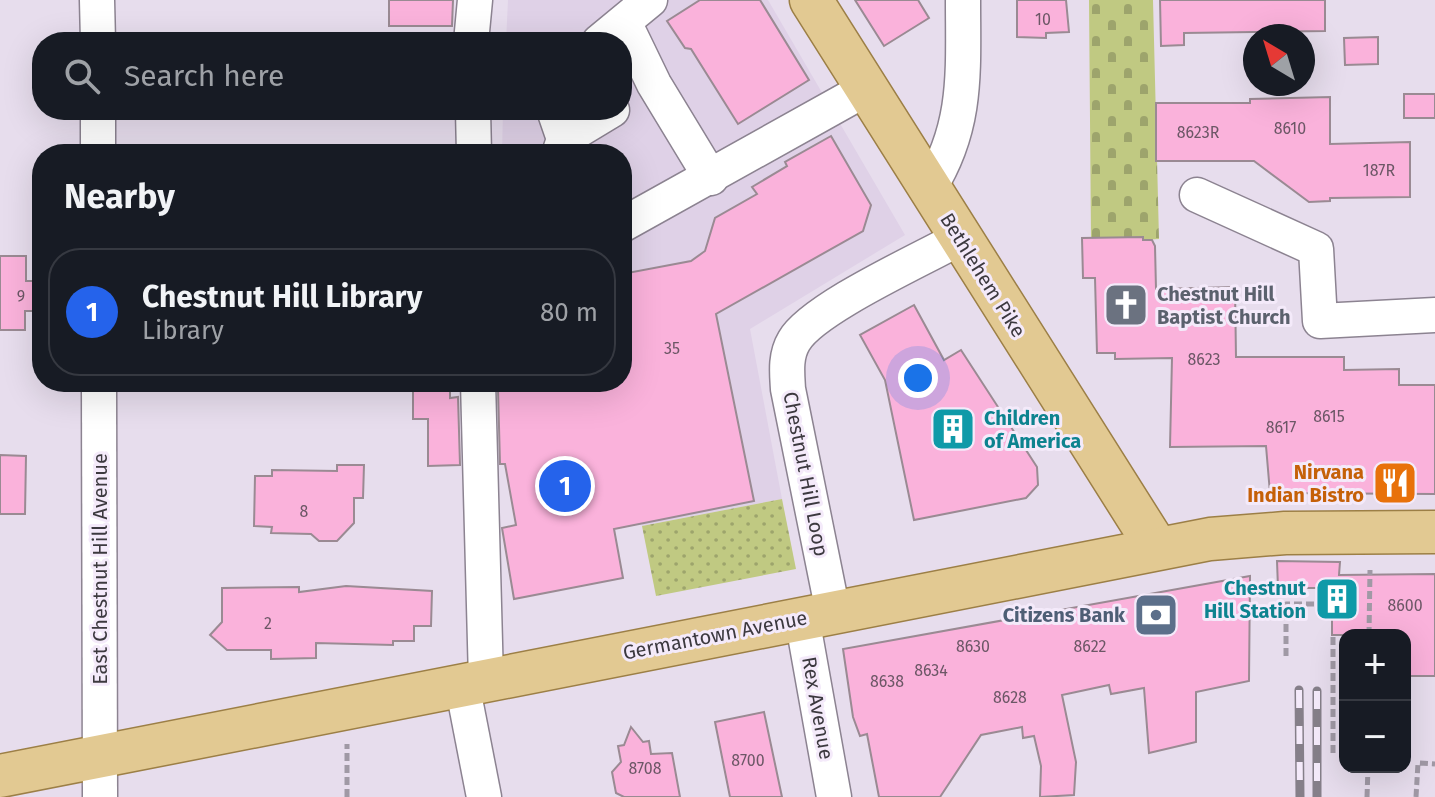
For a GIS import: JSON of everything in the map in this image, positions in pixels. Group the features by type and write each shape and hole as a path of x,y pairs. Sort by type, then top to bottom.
{"main road":[{"name":"Bethlehem Pike","path":"811,0 1157,548"},
{"name":"Germantown Avenue","path":"0,776 1157,548 1246,535 1435,532"}],"street":[{"path":"97,0 98,32"},
{"path":"472,32 475,0"},
{"path":"613,32 650,0"},
{"path":"929,188 951,148 958,126 962,93 963,0"},
{"path":"632,57 654,84 711,178"},
{"path":"632,98 654,84"},
{"path":"632,220 866,89"},
{"path":"98,120 98,144"},
{"path":"473,120 474,144"},
{"path":"559,134 590,120"},
{"path":"1197,195 1316,249 1320,321 1435,315"},
{"name":"Chestnut Hill Loop","path":"817,615 788,389 788,356 794,341 821,316 960,238"},
{"name":"East Chestnut Hill Avenue","path":"99,392 100,797"},
{"path":"478,392 474,682 484,797"},
{"name":"Rex Avenue","path":"817,615 834,797"}],"path":[{"path":"1369,629 1370,570"},
{"path":"1286,656 1286,604 1332,604"},
{"path":"1333,637 1333,755"},
{"path":"347,707 347,797"},
{"path":"1416,797 1418,763 1435,764"},
{"path":"1367,797 1368,773"}],"shaded area":[{"path":"508,0 768,0 905,235 750,329 782,499 642,526 614,392 632,392 632,144 502,144 503,120 632,120 632,32 506,32"}],"green space":[{"path":"1089,0 1153,0 1159,239 1091,240"},
{"path":"782,499 796,569 656,596 642,526"}],"building":[{"path":"389,0 453,0 452,26 389,26"},
{"path":"700,0 760,0 809,80 738,124 691,49 685,48 667,21"},
{"path":"855,0 918,0 929,18 884,46"},
{"path":"1017,0 1066,0 1069,32 1046,33 1046,38 1017,37"},
{"path":"1160,0 1325,0 1325,31 1315,31 1315,24 1243,24 1243,32 1184,33 1184,45 1161,46"},
{"path":"1378,37 1378,64 1345,65 1344,38"},
{"path":"1404,94 1435,94 1435,118 1404,118"},
{"path":"1330,97 1330,144 1410,142 1410,197 1330,198 1330,201 1309,202 1254,161 1156,161 1156,103 1250,103 1250,99"},
{"path":"831,136 871,205 863,231 716,314 754,501 614,529 623,578 514,599 502,528 516,525 505,464 500,464 498,392 632,392 632,272 691,261 705,251 715,218 757,194 752,187 787,166 785,162"},
{"path":"1143,237 1143,240 1152,240 1155,246 1156,289 1235,287 1236,357 1344,357 1344,370 1399,369 1399,385 1435,385 1435,494 1270,493 1266,446 1170,447 1172,358 1115,359 1115,353 1097,353 1095,278 1083,278 1082,238"},
{"path":"0,256 26,256 26,281 32,281 32,311 25,311 25,330 0,330"},
{"name":"Children of America","path":"914,305 944,360 961,350 1037,467 1038,485 1026,498 914,520 885,380 860,335"},
{"path":"413,392 450,392 450,398 458,397 460,465 428,466 428,419 413,419"},
{"path":"0,455 26,456 25,514 0,514"},
{"path":"337,465 364,465 363,498 354,498 354,523 337,541 319,541 311,534 271,533 272,527 254,526 255,476 272,476 272,470 337,471"},
{"path":"1277,561 1340,562 1339,575 1435,574 1435,676 1411,676 1411,629 1339,629 1339,635 1332,635 1332,588 1278,588"},
{"path":"1250,576 1249,681 1196,692 1196,742 1149,753 1144,688 1111,694 1109,685 1062,695 1076,762 1074,795 1040,797 1041,766 1034,736 1023,738 1022,727 981,735 940,797 879,797 867,734 860,736 853,717 843,649"},
{"path":"346,586 432,591 431,626 414,626 414,641 393,641 393,645 316,643 316,658 271,659 271,650 227,650 210,635 222,622 222,588 299,587 299,592"},
{"path":"764,712 782,797 730,797 715,722"},
{"path":"631,727 643,742 649,741 651,754 672,753 680,797 624,797 616,793 612,772 621,762 618,746 624,745"}],"railway":[{"path":"1299,690 1300,797"},
{"path":"1317,691 1317,797"}],"place":[{"name":"Chestnut Hill Baptist Church","path":"1126,305"},
{"name":"Children of America","path":"953,429"},
{"name":"Nirvana Indian Bistro","path":"1395,483"},
{"name":"Chestnut Hill Library","path":"565,486"},
{"name":"Chestnut Hill Station","path":"1337,599"},
{"name":"Citizens Bank","path":"1156,615"}]}
